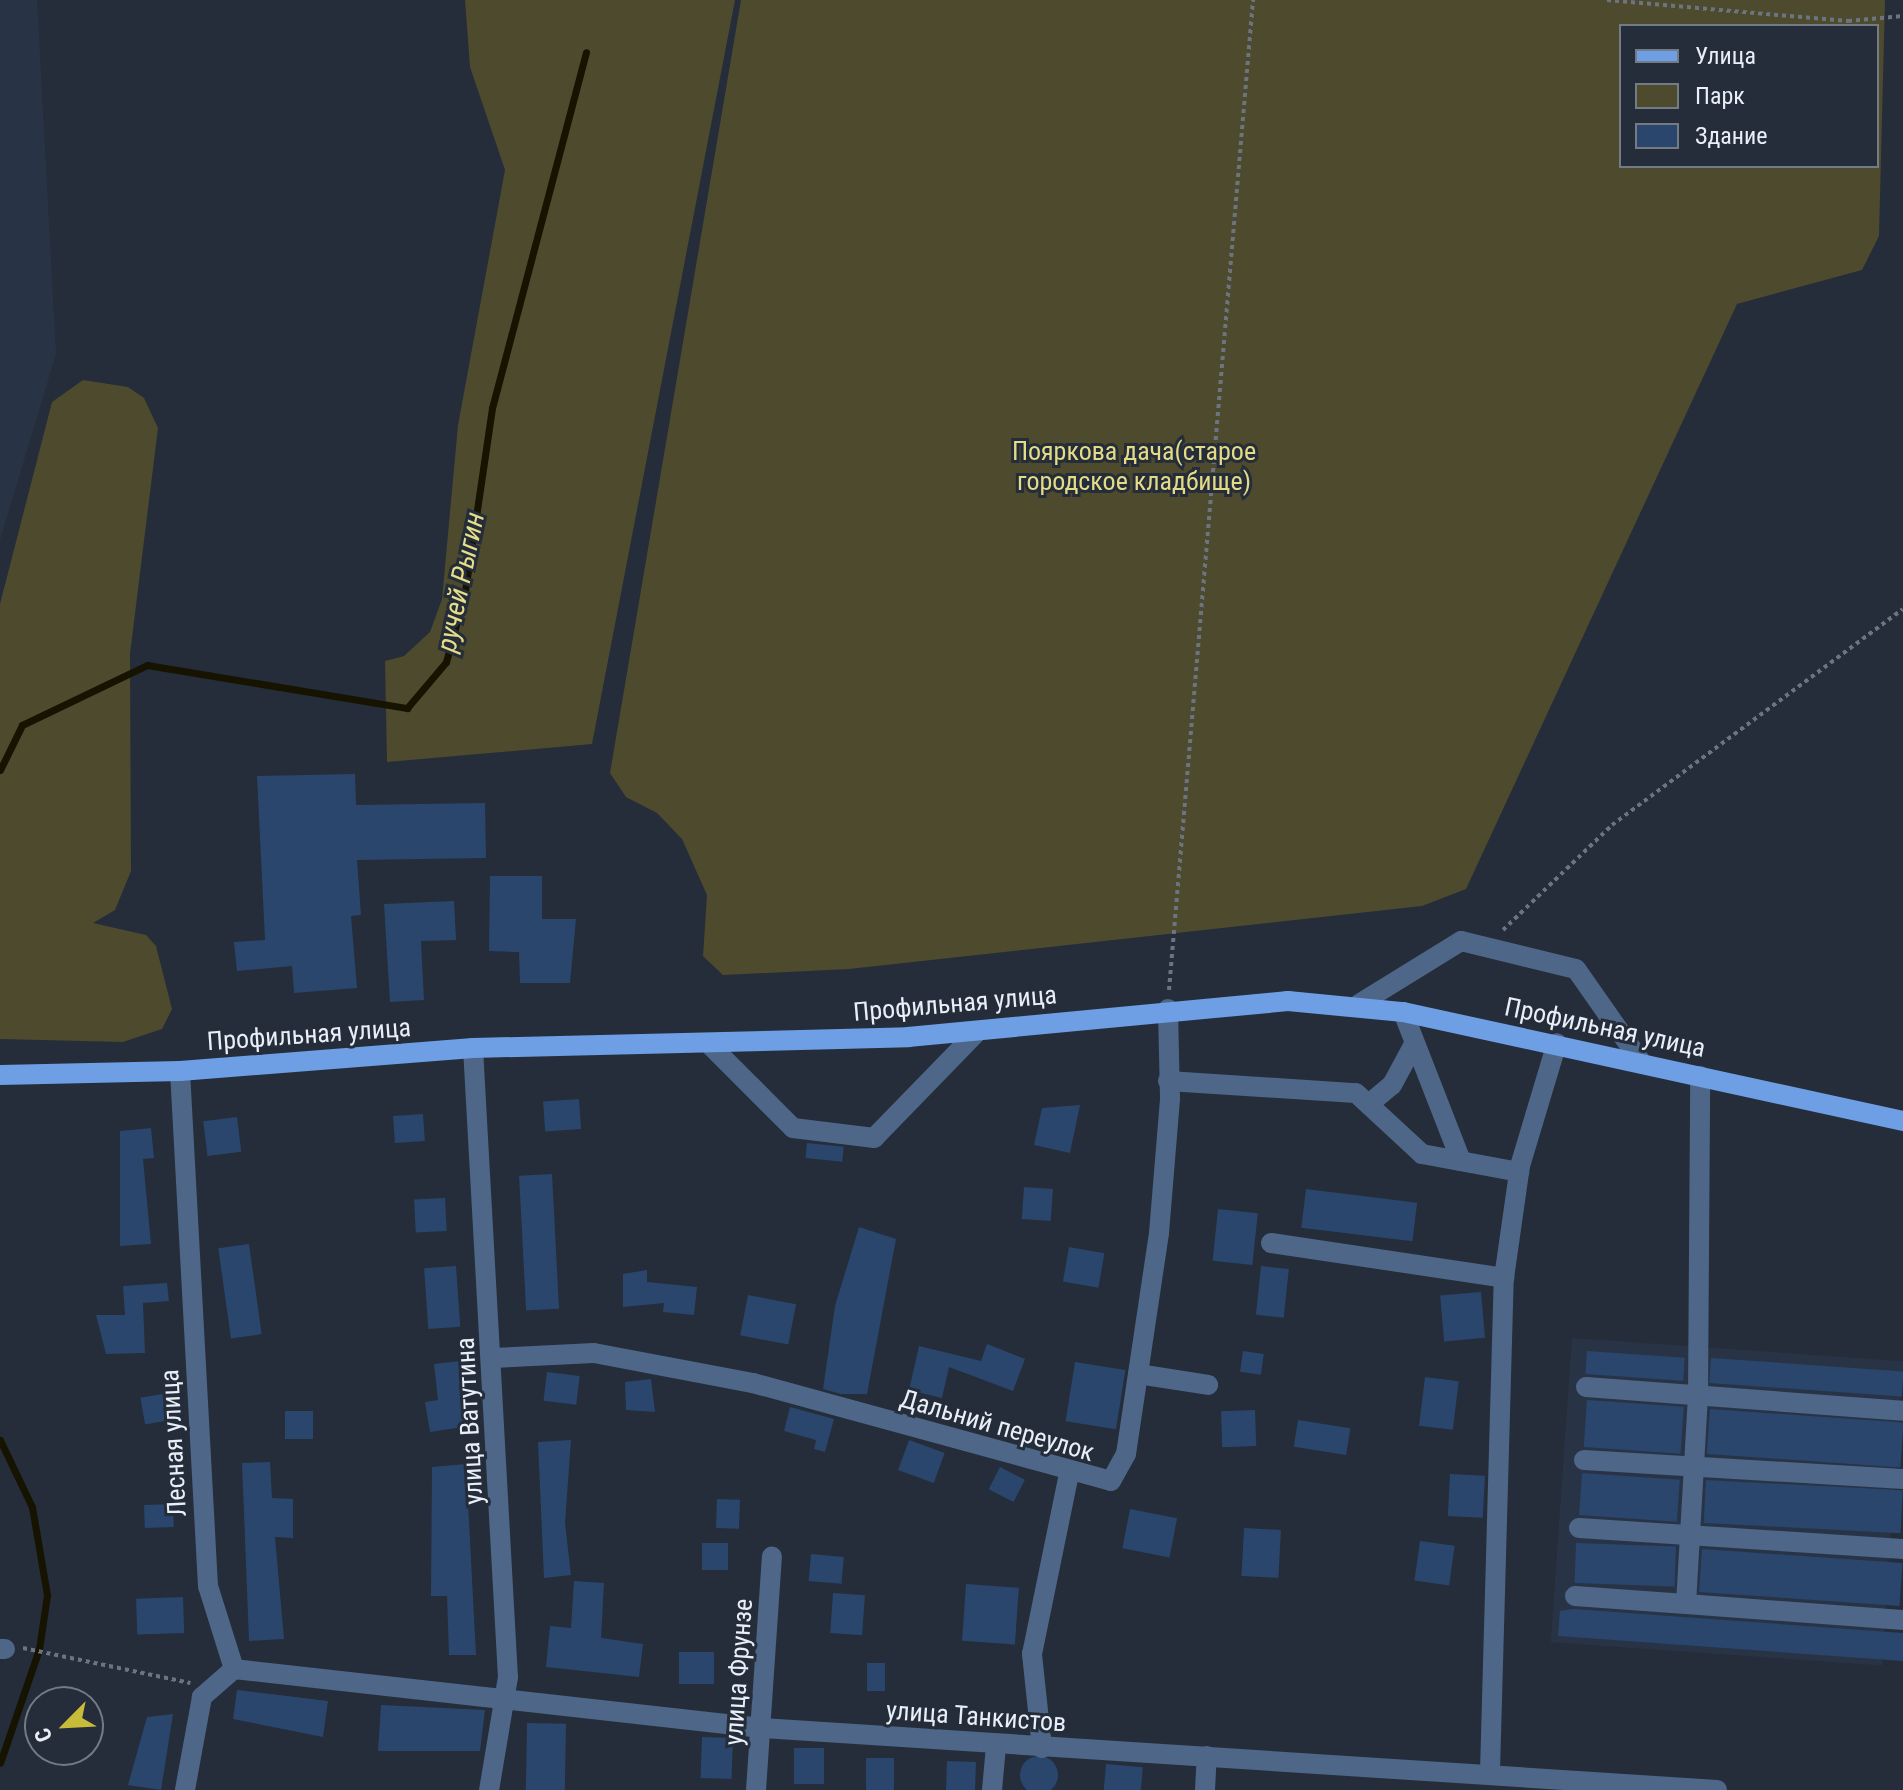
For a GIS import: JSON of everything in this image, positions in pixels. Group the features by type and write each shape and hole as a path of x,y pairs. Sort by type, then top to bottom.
{"main road":[{"name":"Профильная улица","path":"0,1075 180,1071 473,1048 711,1046 977,1032 1168,1009 1359,1004 1557,1043 1903,1121"}],"street":[{"path":"1359,1004 1461,941 1576,969 1641,1062"},
{"name":"Дальний переулок","path":"493,1358 594,1353 753,1383 1096,1482 1118,1474 1138,1374 1159,1233 1168,1081 1168,1009"},
{"path":"1403,1012 1413,1046 1461,1161"},
{"path":"711,1046 793,1128 874,1138 977,1032"},
{"path":"1490,1771 1504,1278 1519,1172 1557,1043"},
{"path":"1369,1104 1392,1085 1413,1046"},
{"name":"улица Ватутина","path":"473,1048 493,1358 507,1698 489,1790"},
{"name":"Лесная улица","path":"180,1071 208,1586 234,1669"},
{"path":"1686,1604 1698,1395 1700,1076"},
{"path":"1168,1081 1356,1093 1400,1140 1422,1154 1519,1172"},
{"path":"1271,1243 1504,1278"},
{"path":"1138,1374 1208,1385"},
{"path":"1586,1387 1903,1411"},
{"path":"1584,1460 1694,1463 1903,1479"},
{"path":"1042,1748 1032,1654 1069,1474"},
{"path":"1579,1528 1903,1549"},
{"name":"улица Фрунзе","path":"756,1790 772,1557"},
{"path":"1575,1596 1903,1620"},
{"path":"185,1790 208,1686 234,1669"},
{"name":"улица Танкистов","path":"234,1669 762,1728 996,1746 1490,1771 1717,1790"},
{"path":"992,1790 996,1746"},
{"path":"1205,1790 1207,1756"}],"path":[{"path":"1168,1009 1253,0"},
{"path":"1607,0 1848,21 1903,16"},
{"path":"1485,947 1612,825 1903,609"},
{"path":"3,1649 82,1655 208,1686"}],"shaded area":[{"path":"0,0 37,0 56,354 0,540"},
{"path":"1572,1338 1903,1361 1882,1665 1551,1642"}],"green space":[{"path":"465,0 735,0 592,744 387,762 385,661 404,656 430,632 442,599 458,425 505,170 470,67"},
{"name":"Пояркова дача(старое городское кладбище)","path":"741,0 1885,0 1879,236 1862,270 1737,304 1466,889 1422,906 849,969 723,975 703,956 707,895 682,839 657,813 626,797 610,773"},
{"path":"83,380 128,387 144,398 158,428 130,654 131,871 115,910 93,923 146,935 156,946 172,1009 162,1029 123,1042 0,1039 0,604 52,402"}],"building":[{"path":"355,774 356,805 485,803 486,858 357,860 361,915 351,916 357,988 294,993 292,966 237,971 234,942 265,940 257,776"},
{"path":"490,876 542,876 542,919 576,919 570,983 520,983 519,952 489,951"},
{"path":"454,901 456,940 421,941 424,1000 390,1002 384,904"},
{"path":"579,1099 581,1129 545,1131 543,1102"},
{"path":"1080,1105 1070,1153 1034,1145 1042,1108"},
{"path":"423,1114 425,1141 395,1143 393,1116"},
{"path":"237,1117 241,1152 208,1156 203,1121"},
{"path":"151,1128 154,1158 143,1159 151,1244 120,1246 120,1131"},
{"path":"807,1143 844,1147 842,1162 805,1158"},
{"path":"552,1174 559,1309 526,1311 519,1176"},
{"path":"1024,1187 1053,1189 1051,1221 1022,1219"},
{"path":"1306,1189 1417,1203 1412,1241 1301,1228"},
{"path":"445,1198 447,1231 416,1233 414,1200"},
{"path":"1218,1209 1258,1213 1252,1265 1213,1261"},
{"path":"859,1227 896,1239 867,1394 841,1394 823,1389 835,1306"},
{"path":"249,1244 262,1334 231,1338 218,1248"},
{"path":"1069,1247 1104,1253 1098,1288 1063,1281"},
{"path":"456,1266 460,1327 428,1329 424,1268"},
{"path":"1261,1266 1289,1269 1284,1318 1256,1315"},
{"path":"647,1270 647,1282 697,1287 694,1315 663,1312 664,1303 623,1307 623,1274"},
{"path":"167,1283 169,1301 143,1303 145,1353 106,1354 96,1315 125,1315 123,1286"},
{"path":"1481,1292 1485,1338 1444,1341 1440,1296"},
{"path":"748,1295 796,1304 788,1345 740,1335"},
{"path":"987,1344 1025,1359 1013,1391 949,1367 942,1398 909,1390 919,1346 981,1361"},
{"path":"1243,1351 1264,1354 1261,1375 1240,1372"},
{"path":"1587,1351 1685,1358 1683,1381 1585,1374"},
{"path":"1711,1358 1903,1371 1902,1396 1709,1383"},
{"path":"459,1361 469,1426 430,1432 425,1402 438,1400 434,1364"},
{"path":"1075,1362 1125,1370 1116,1429 1066,1421"},
{"path":"547,1372 580,1376 576,1405 543,1401"},
{"path":"1425,1377 1459,1381 1453,1430 1419,1426"},
{"path":"651,1379 655,1412 626,1410 625,1382"},
{"path":"168,1393 173,1420 145,1424 140,1398"},
{"path":"1587,1400 1684,1407 1680,1454 1584,1447"},
{"path":"790,1407 834,1419 825,1452 814,1449 816,1440 784,1431"},
{"path":"1710,1409 1903,1422 1900,1467 1707,1454"},
{"path":"1255,1410 1256,1446 1222,1447 1221,1411"},
{"path":"285,1411 313,1411 313,1439 285,1439"},
{"path":"1298,1420 1350,1428 1346,1455 1294,1447"},
{"path":"571,1440 565,1523 571,1575 544,1578 538,1442"},
{"path":"909,1440 945,1453 934,1483 898,1470"},
{"path":"270,1462 272,1498 293,1499 293,1538 275,1537 284,1639 249,1641 242,1463"},
{"path":"466,1464 476,1655 449,1655 447,1596 431,1596 432,1467"},
{"path":"1000,1467 1025,1480 1014,1502 989,1489"},
{"path":"1582,1473 1680,1480 1677,1522 1579,1515"},
{"path":"1450,1474 1485,1476 1483,1518 1448,1516"},
{"path":"1706,1480 1903,1490 1900,1533 1704,1523"},
{"path":"717,1499 740,1500 739,1529 716,1528"},
{"path":"173,1504 174,1527 145,1528 144,1505"},
{"path":"1130,1509 1177,1518 1169,1557 1122,1548"},
{"path":"1244,1528 1281,1530 1278,1578 1241,1576"},
{"path":"1420,1541 1455,1546 1449,1585 1414,1581"},
{"path":"702,1543 728,1543 728,1570 702,1570"},
{"path":"1576,1543 1676,1546 1675,1586 1575,1583"},
{"path":"1702,1549 1903,1563 1900,1606 1699,1592"},
{"path":"811,1554 844,1557 842,1584 809,1581"},
{"path":"574,1581 604,1583 601,1638 643,1644 639,1677 546,1667 550,1626 571,1628"},
{"path":"966,1584 1019,1588 1015,1645 962,1641"},
{"path":"833,1593 865,1595 862,1635 830,1633"},
{"path":"183,1597 184,1633 137,1635 136,1599"},
{"path":"1573,1609 1903,1633 1903,1661 1558,1636 1560,1611"},
{"path":"679,1652 714,1652 714,1684 679,1684"},
{"path":"867,1663 885,1663 885,1691 867,1691"},
{"path":"237,1690 328,1701 323,1737 233,1719"},
{"path":"381,1705 485,1710 480,1751 378,1751"},
{"path":"173,1714 161,1790 128,1785 147,1717"},
{"path":"527,1723 566,1724 565,1790 526,1790"},
{"path":"702,1737 733,1738 732,1779 701,1778"},
{"path":"794,1748 824,1748 824,1784 794,1784"},
{"path":"866,1758 894,1758 894,1790 866,1790"},
{"path":"1032,1758 1046,1758 1056,1768 1056,1782 1048,1791 1030,1791 1022,1782 1022,1768"},
{"path":"947,1761 976,1762 975,1790 946,1790"},
{"path":"1106,1764 1143,1767 1141,1790 1104,1790"}],"waterway":[{"name":"ручей Рыгин","path":"0,770 22,725 147,665 407,708 446,662 465,591 492,408 586,52"},
{"name":"ручей Рыгин","path":"0,1440 32,1507 47,1595 39,1649 0,1763"}]}
